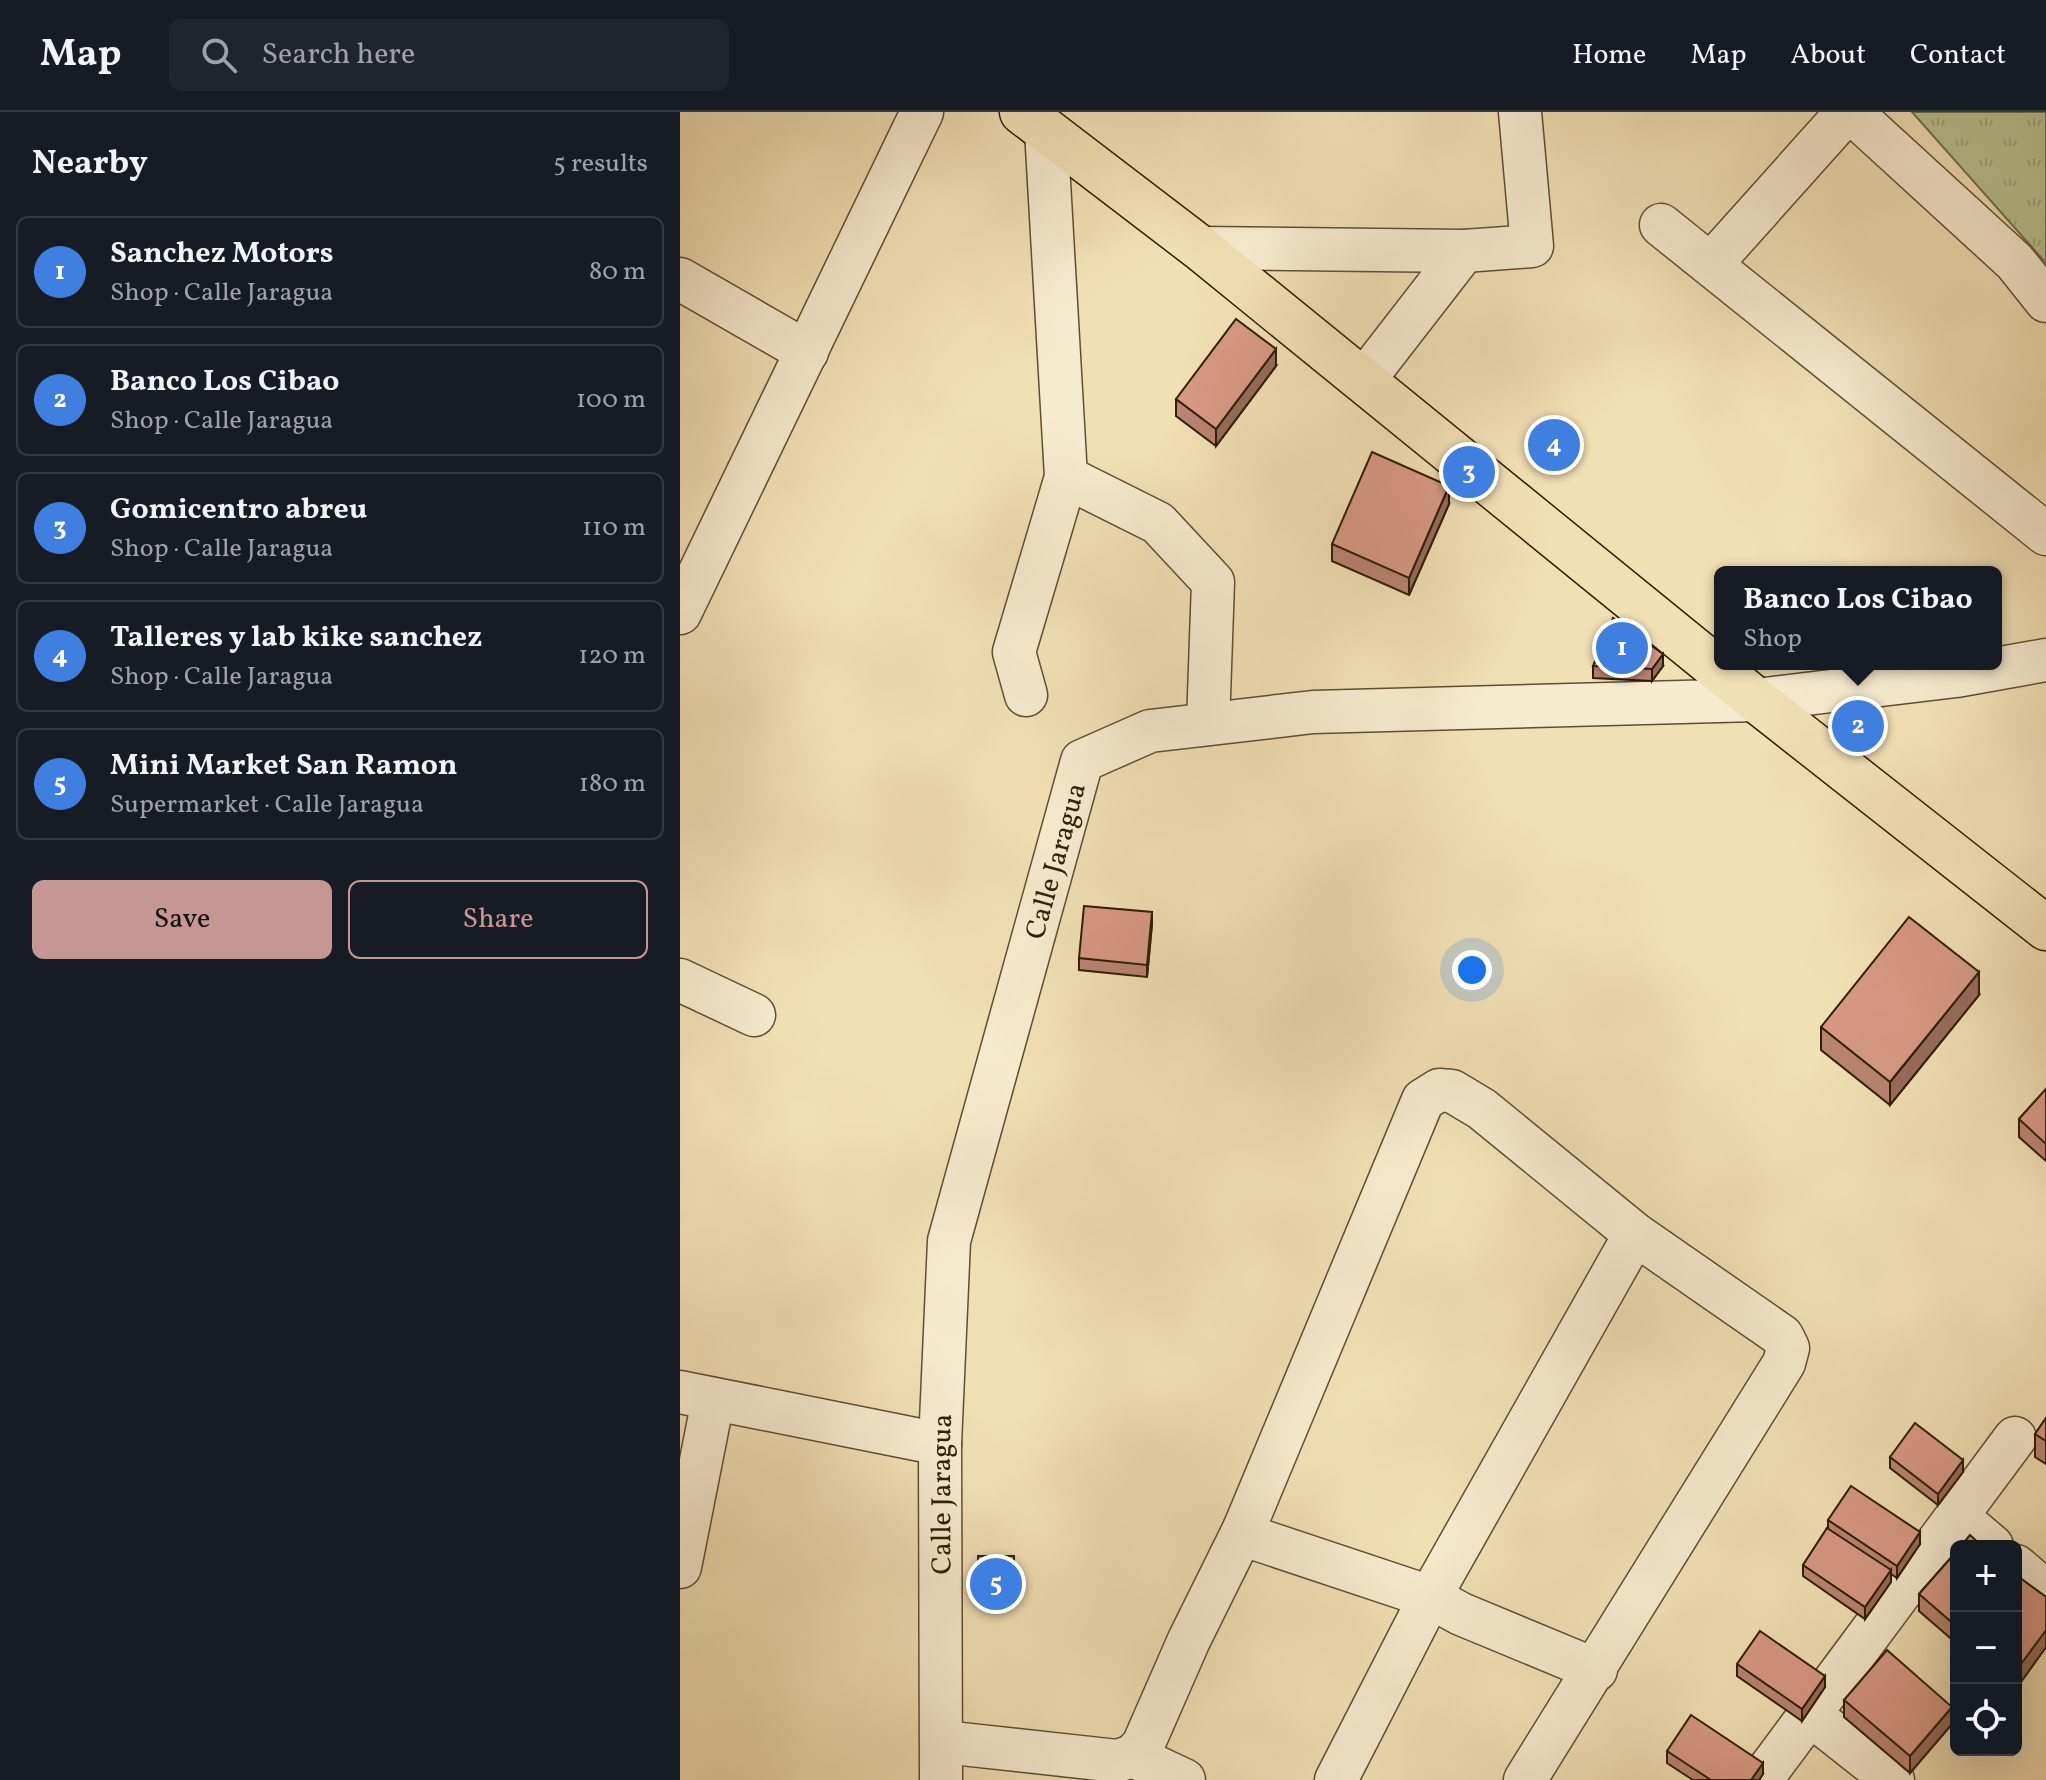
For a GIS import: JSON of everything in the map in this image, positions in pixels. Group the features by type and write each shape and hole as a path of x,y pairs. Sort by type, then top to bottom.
{"main road":[{"path":"1034,121 1200,248 1714,666"},
{"path":"1719,670 2046,928"}],"street":[{"path":"680,613 922,112"},
{"path":"1200,248 1464,251 1532,246 1520,112"},
{"path":"1711,264 1849,112 2015,262 2046,301"},
{"path":"1026,695 1014,652 1066,477 1034,121"},
{"path":"1661,225 2046,534"},
{"path":"1364,380 1464,251"},
{"path":"680,279 807,352"},
{"path":"1066,477 1158,523 1213,582 1208,724"},
{"name":"Calle Jaragua","path":"2002,668 2046,660"},
{"name":"Calle Jaragua","path":"942,1761 940,1444 949,1241 1082,761 1150,731 1313,712 1756,700 1990,670"},
{"path":"680,980 754,1015"},
{"path":"942,1761 1117,1761 1133,1756 1143,1745 1189,1640 1244,1529 1423,1100 1439,1090 1452,1091 1482,1109 1635,1234 1782,1336 1788,1348 1784,1363 1525,1780"},
{"path":"1350,1775 1430,1597 1635,1234"},
{"path":"680,1567 697,1396 940,1444"},
{"path":"1761,1780 1808,1713 1959,1518 2015,1438"},
{"path":"1959,1518 1985,1540"},
{"path":"1244,1529 1253,1538 1430,1597 1461,1614 1596,1670"},
{"path":"2022,1571 2046,1592"},
{"path":"1808,1713 1893,1780"},
{"path":"1133,1756 1184,1780"}],"green space":[{"path":"1912,112 2046,112 2046,263"}],"building":[{"path":"1236,319 1276,349 1216,429 1176,399"},
{"path":"1372,452 1449,486 1409,578 1332,544"},
{"path":"1613,618 1663,654 1652,669 1593,666"},
{"path":"1851,705 1875,723 1865,736 1841,718"},
{"path":"1084,906 1152,912 1147,965 1079,958"},
{"path":"1909,917 1979,972 1890,1082 1821,1027"},
{"path":"2046,1089 2046,1144 2019,1119"},
{"path":"2046,1418 2046,1441 2035,1434"},
{"path":"1915,1423 1963,1460 1938,1494 1890,1457"},
{"path":"1851,1486 1920,1532 1897,1566 1828,1520"},
{"path":"1827,1528 1891,1570 1865,1607 1803,1565"},
{"path":"978,1556 1014,1556 1014,1589 978,1590"},
{"path":"1950,1559 1950,1621 1919,1594"},
{"path":"2022,1579 2046,1597 2046,1630 2022,1663"},
{"path":"1760,1631 1825,1676 1802,1709 1737,1664"},
{"path":"1887,1650 1950,1705 1950,1709 1910,1756 1844,1700"},
{"path":"1691,1715 1763,1763 1751,1780 1711,1780 1667,1751"}],"place":[{"name":"Talleres y lab kike sanchez","path":"1554,445"},
{"name":"Gomicentro abreu","path":"1469,472"},
{"name":"Sanchez Motors","path":"1622,648"},
{"name":"Banco Los Cibao","path":"1858,726"},
{"name":"Mini Market San Ramon","path":"996,1584"}]}
